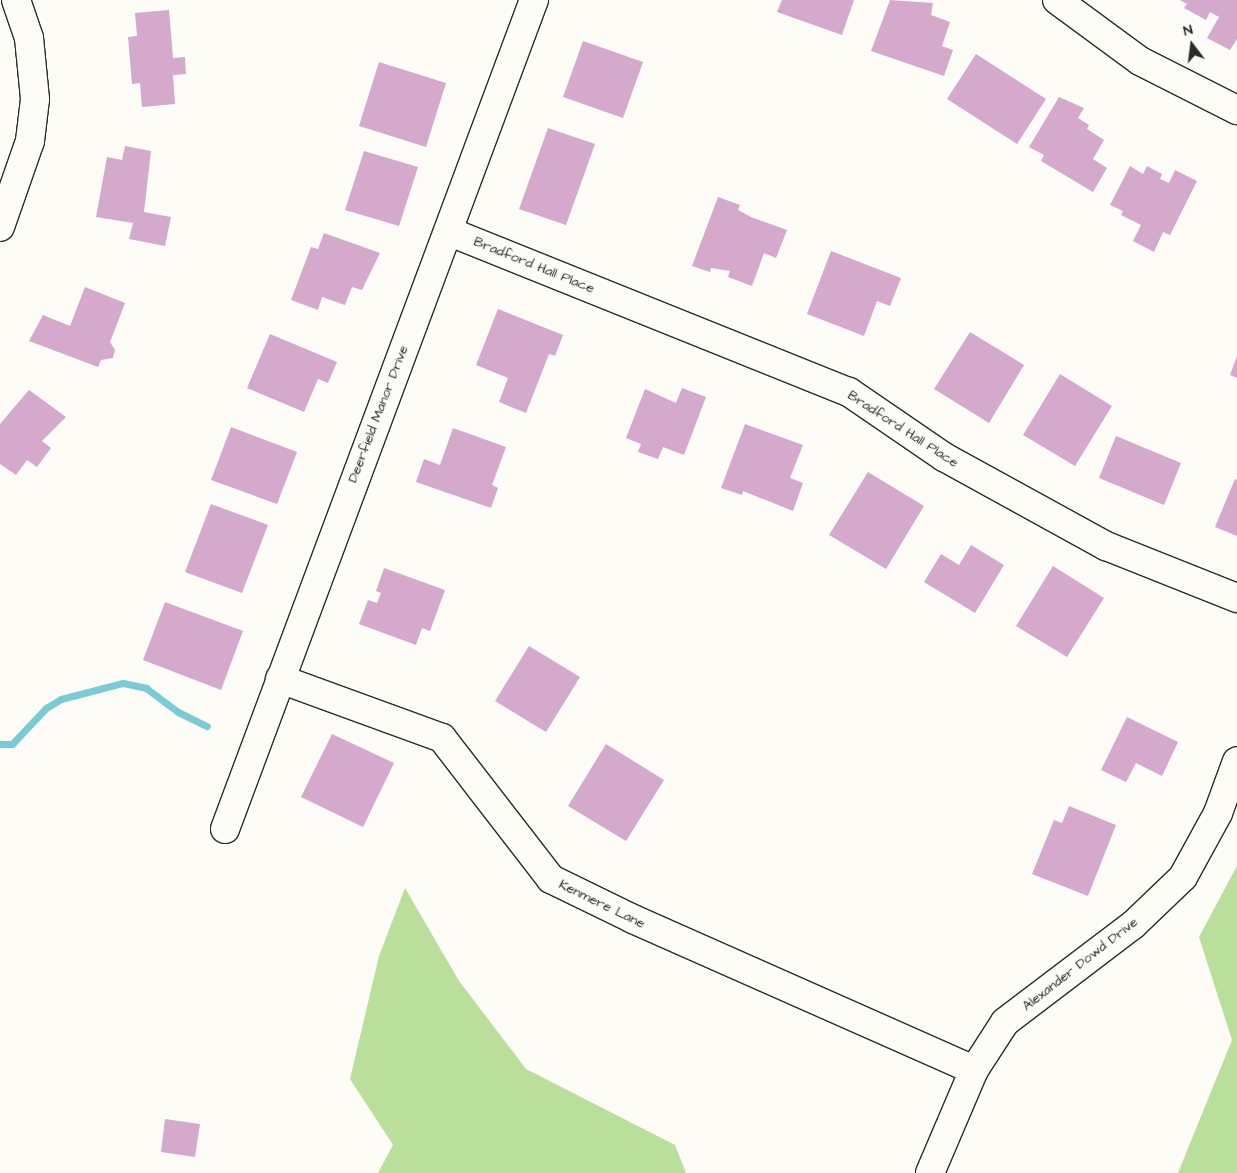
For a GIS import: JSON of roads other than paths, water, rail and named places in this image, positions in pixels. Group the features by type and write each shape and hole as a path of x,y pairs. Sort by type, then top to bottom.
{"street":[{"path":"0,227 30,141 35,99 29,38 16,0"},
{"name":"Deerfield Manor Drive","path":"225,829 386,388 450,232 534,0"},
{"path":"1057,0 1140,61 1237,110"},
{"name":"Bradford Hall Place","path":"450,232 848,392 944,457 1106,546 1237,598"},
{"name":"Kenmere Lane","path":"280,678 442,738 551,879 633,919 974,1070"},
{"name":"Alexander Dowd Drive","path":"930,1173 974,1070 1005,1022 1132,925 1183,877 1218,813 1237,761"}],"waterway":[{"path":"0,744 12,744 46,708 61,699 123,683 146,688 178,712 207,726"}]}
